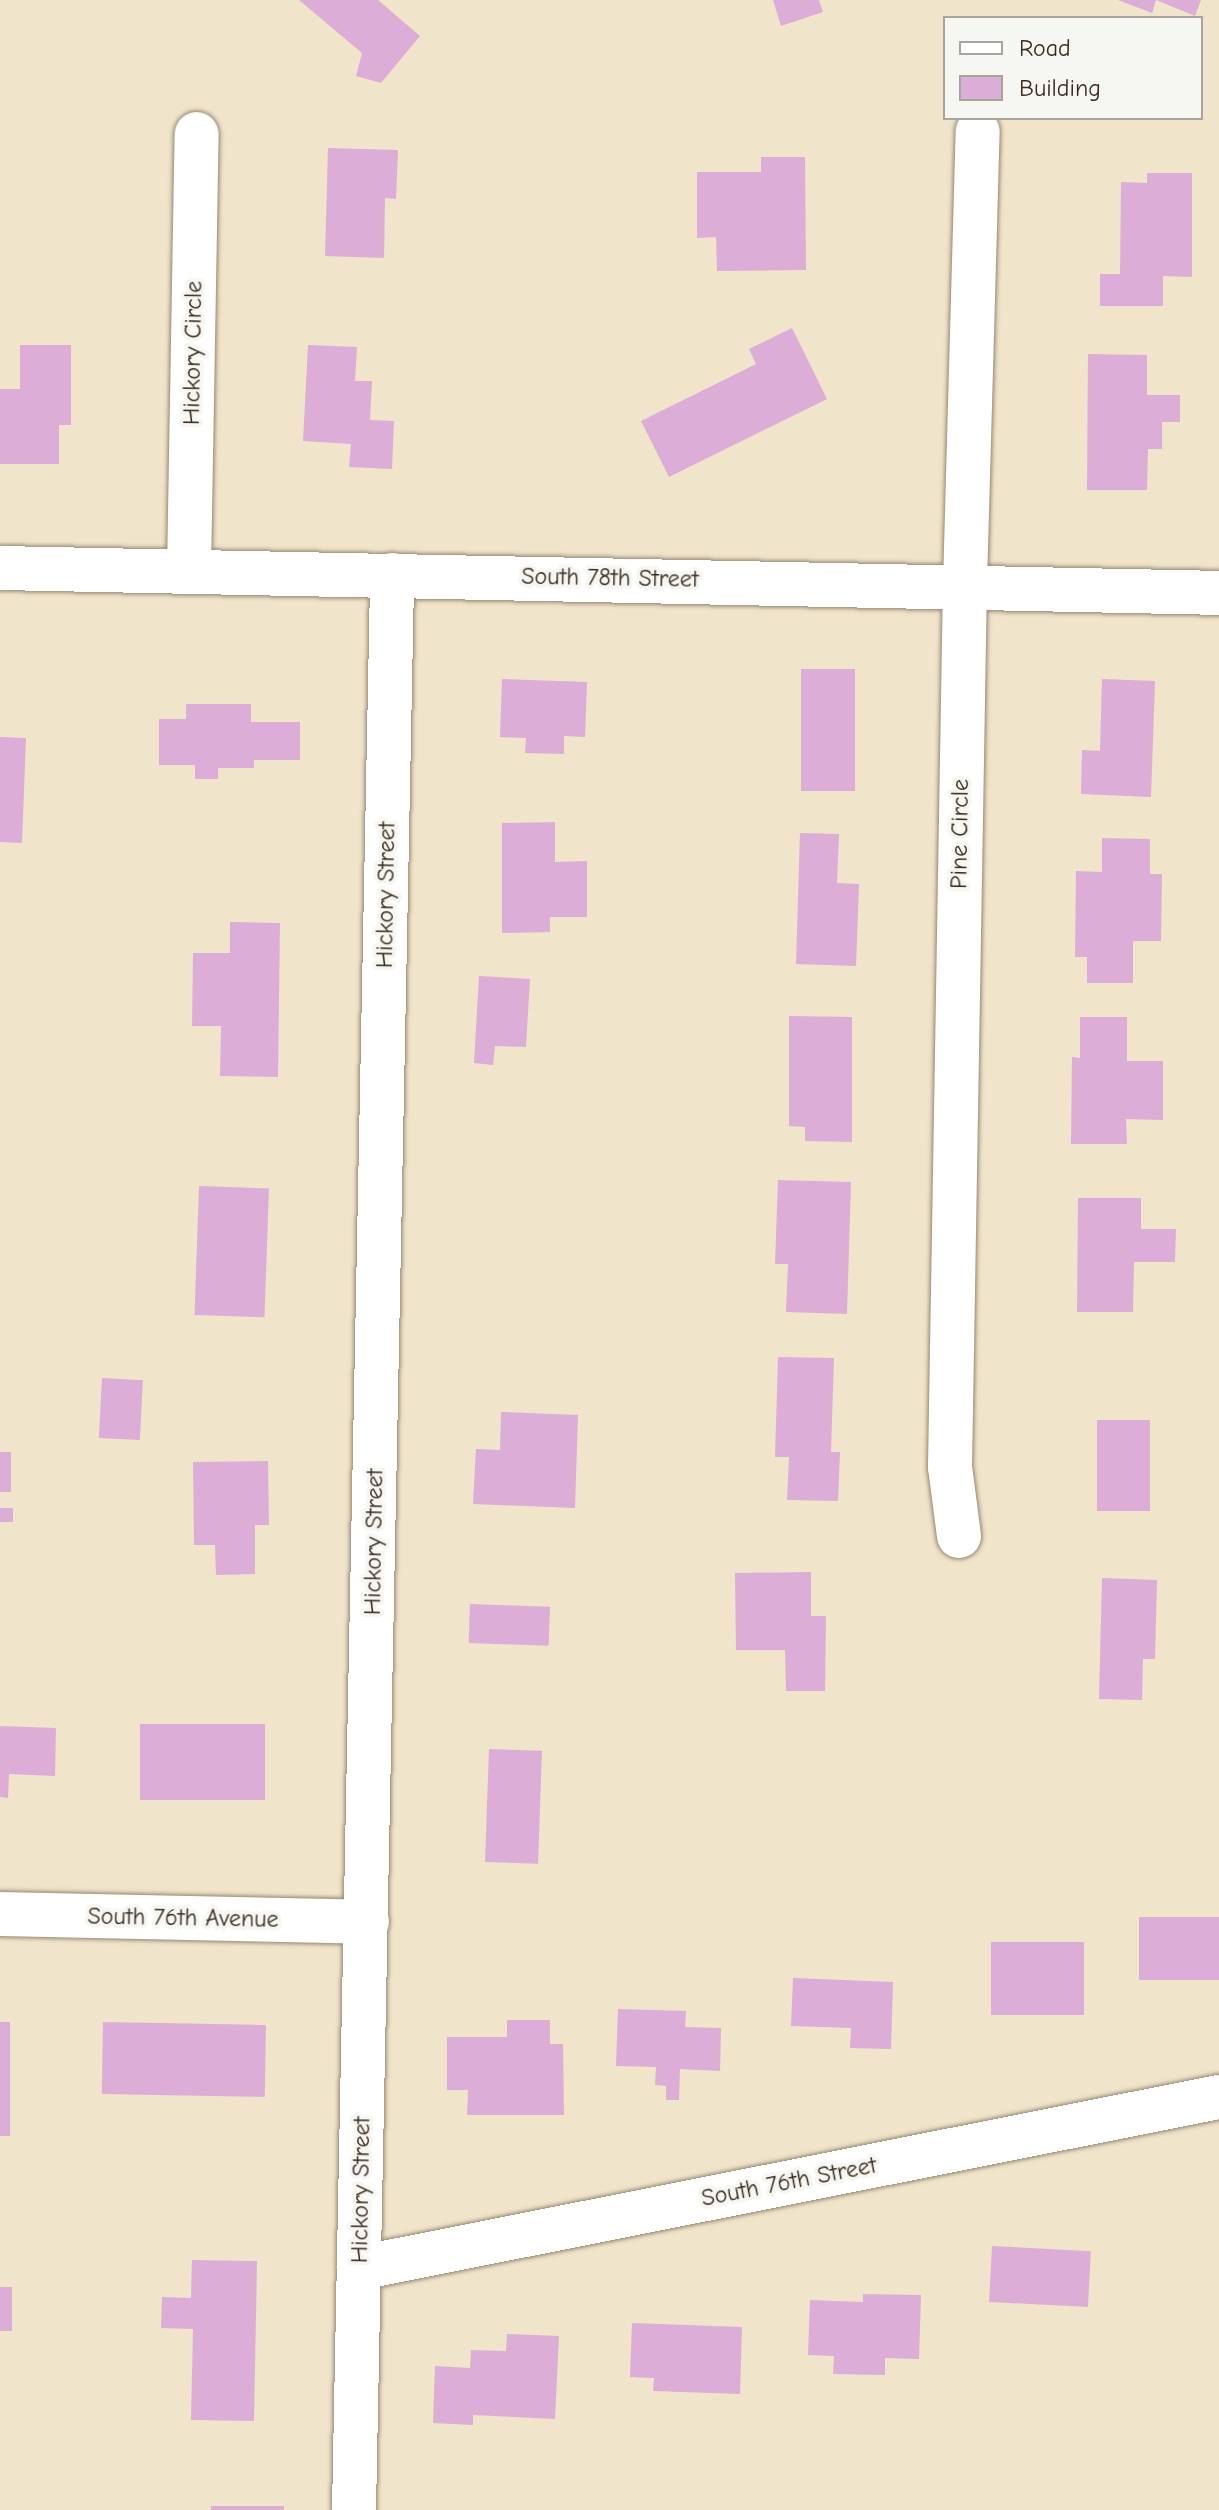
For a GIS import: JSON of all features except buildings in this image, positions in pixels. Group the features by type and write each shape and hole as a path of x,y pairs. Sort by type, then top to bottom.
{"street":[{"name":"Pine Circle","path":"959,1536 950,1467 965,584 978,131"},
{"name":"Hickory Circle","path":"189,571 197,134"},
{"name":"South 78th Street","path":"0,568 965,584 1219,593"},
{"name":"Hickory Street","path":"354,2510 392,575"},
{"name":"South 76th Avenue","path":"0,1914 367,1922"},
{"name":"South 76th Street","path":"359,2268 1219,2097"}]}
